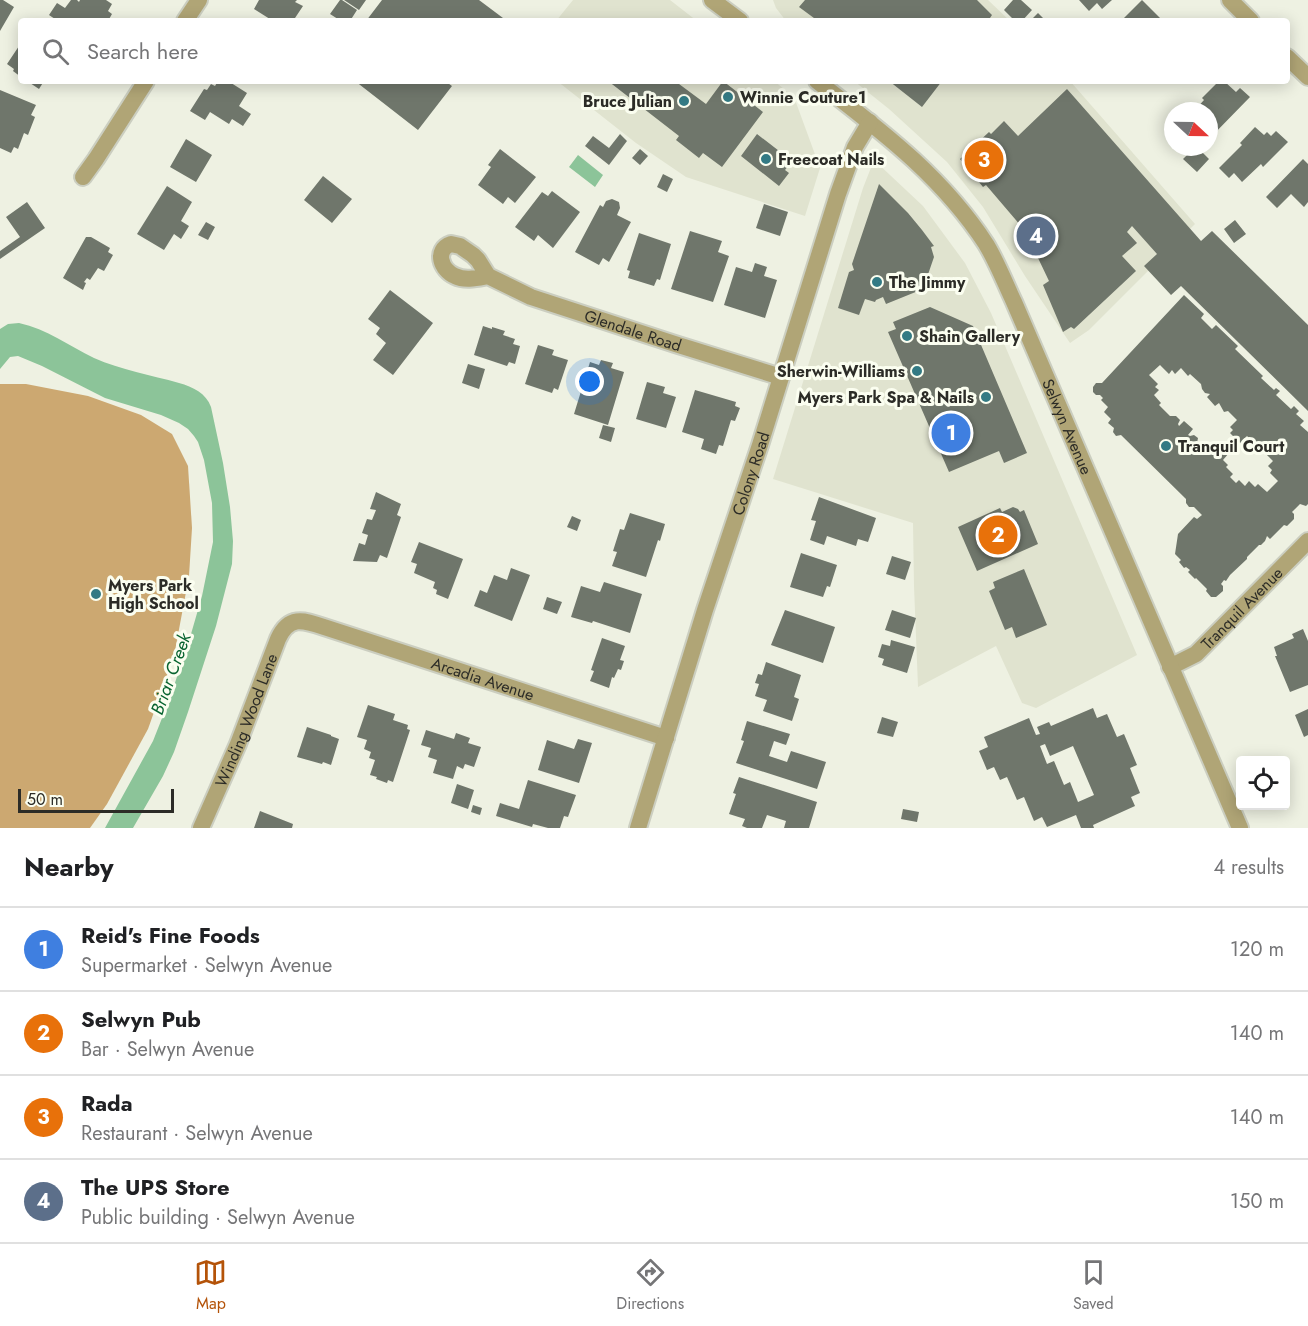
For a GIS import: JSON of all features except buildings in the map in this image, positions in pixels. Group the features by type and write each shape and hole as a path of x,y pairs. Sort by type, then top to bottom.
{"street":[{"path":"187,18 199,0"},
{"path":"712,0 736,18"},
{"path":"1230,0 1248,18"},
{"path":"1290,59 1306,71"},
{"path":"83,177 145,84"},
{"name":"Selwyn Avenue","path":"821,84 903,148 938,183 966,216 993,257 1240,828"},
{"name":"Colony Road","path":"638,828 705,610 844,177 857,143 870,122"},
{"name":"Glendale Road","path":"488,276 531,297 781,376"},
{"name":"Tranquil Avenue","path":"1170,667 1191,657 1205,646 1308,541"},
{"name":"Arcadia Avenue","path":"298,621 307,621 666,738"},
{"name":"Winding Wood Lane","path":"201,828 238,744 278,639 288,624 298,621"}],"shaded area":[{"path":"573,0 670,0 693,18 558,18"},
{"path":"773,0 988,0 1007,18 784,18"},
{"path":"561,84 778,84 794,97 820,168 805,216 686,177 636,143"},
{"path":"858,84 1073,84 1195,224 1089,330 1070,343 1025,276 983,207 947,162"},
{"path":"578,155 603,175 595,187 569,167"},
{"path":"874,160 923,206 965,263 991,313 1137,655 1036,708 1022,703 996,646 918,687 913,523 773,479 863,188"},
{"path":"19,323 48,334 104,362 189,386 202,394 211,407 230,507 233,541 232,564 216,626 174,752 133,828 105,828 153,741 170,698 202,596 213,542 212,503 204,460 194,436 179,423 161,415 105,398 18,356 10,357 0,369 0,329 8,324"},
{"name":"Myers Park High School","path":"0,384 26,384 88,396 141,415 172,434 188,466 192,528 189,576 174,656 148,729 107,804 90,828 0,828"}],"place":[{"name":"Winnie Couture1","path":"728,97"},
{"name":"Bruce Julian","path":"684,101"},
{"name":"Freecoat Nails","path":"766,159"},
{"name":"Rada","path":"984,160"},
{"name":"The UPS Store","path":"1036,236"},
{"name":"The Jimmy","path":"877,282"},
{"name":"Shain Gallery","path":"907,336"},
{"name":"Sherwin-Williams","path":"917,371"},
{"name":"Myers Park Spa & Nails","path":"986,397"},
{"name":"Reid's Fine Foods","path":"951,433"},
{"name":"Tranquil Court","path":"1166,446"},
{"name":"Selwyn Pub","path":"998,535"},
{"name":"Myers Park High School","path":"96,594"}],"water label":[{"name":"Briar Creek","path":"171,674"}]}
